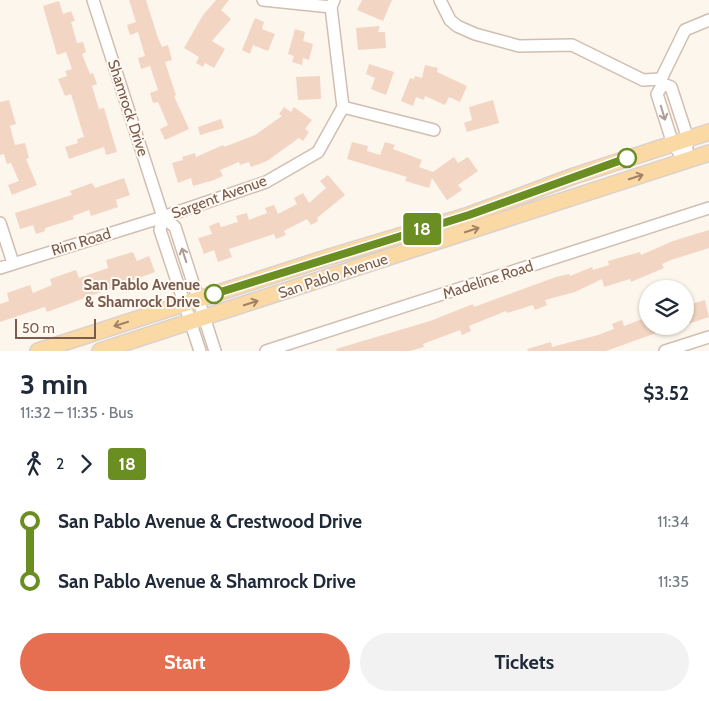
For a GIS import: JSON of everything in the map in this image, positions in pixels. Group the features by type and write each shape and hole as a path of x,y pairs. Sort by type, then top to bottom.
{"main road":[{"name":"San Pablo Avenue","path":"38,351 191,301 469,215 574,176 709,132"},
{"name":"San Pablo Avenue","path":"100,351 709,153"}],"street":[{"name":"Shamrock Drive","path":"93,0 163,217 160,230 191,301 197,320 200,351"},
{"path":"263,0 333,3 343,107 434,130"},
{"path":"440,0 450,20 457,26 475,34 519,46 572,45 643,80 662,82 671,87 688,139 685,161"},
{"path":"685,161 673,144 657,94 685,30 709,20"},
{"name":"Sargent Avenue","path":"163,217 266,182 318,152 343,107"},
{"name":"Madeline Road","path":"268,351 709,208"},
{"name":"Rim Road","path":"0,268 163,217"},
{"path":"0,223 13,263"},
{"name":"Shamrock Drive","path":"197,320 215,351"},
{"path":"665,351 709,337"}],"building":[{"path":"129,0 146,0 158,38 162,47 168,45 172,60 165,62 176,95 174,96 189,129 165,140 160,129 168,125 158,102 153,103 150,93 158,90 150,66 141,69 138,58 145,56 138,32 130,35 127,25 136,22"},
{"path":"216,0 229,0 221,10 231,19 212,41 225,49 214,68 205,63 203,67 196,63 199,57 184,48 203,15"},
{"path":"362,0 392,0 383,21 357,10"},
{"path":"59,1 63,14 71,11 75,21 71,22 77,43 83,42 86,52 82,54 90,74 93,73 97,84 92,86 99,109 104,108 117,152 106,155 104,147 69,159 65,147 78,143 77,139 84,137 71,94 65,96 58,79 67,76 65,71 72,69 66,52 57,55 43,6"},
{"path":"255,18 264,22 262,29 275,34 268,51 253,45 250,54 242,50"},
{"path":"380,26 378,32 385,32 386,48 358,50 356,28"},
{"path":"295,29 305,32 303,41 313,44 309,60 303,58 302,65 292,62 294,56 288,54"},
{"path":"369,64 394,72 386,95 371,89 375,78 366,74"},
{"path":"425,65 438,68 437,72 467,86 460,102 449,97 445,105 425,96 424,100 416,97 413,106 401,101 410,78 414,79 415,76 422,78"},
{"path":"320,76 321,99 298,100 296,77"},
{"path":"9,100 16,124 10,126 15,145 25,143 29,158 26,159 37,185 12,195 8,185 19,181 11,163 7,164 4,154 0,155 0,102"},
{"path":"493,100 499,123 467,132 464,123 472,120 469,107"},
{"path":"284,107 291,112 294,107 312,120 305,129 309,132 303,141 299,138 267,161 251,167 249,162 240,165 239,162 220,170 223,176 214,180 193,186 191,178 178,183 172,163 183,160 182,157 195,153 196,157 223,145 224,147 255,135 282,116 279,114"},
{"path":"221,119 224,128 200,135 198,127"},
{"path":"352,142 368,146 367,151 380,155 385,142 395,145 393,149 422,160 419,167 433,172 454,157 458,163 468,157 478,171 458,185 462,190 447,200 432,178 429,188 405,181 407,177 347,159"},
{"path":"328,175 345,195 317,218 318,221 311,225 307,219 284,231 286,235 276,239 274,234 229,249 232,257 218,262 214,250 204,254 198,238 212,234 209,226 219,222 221,227 238,222 236,216 247,213 249,220 267,213 265,208 274,205 278,214 297,204 294,198 303,193 309,203 326,188 320,181"},
{"path":"124,178 130,195 116,200 118,207 91,216 89,210 73,216 74,219 45,228 45,231 36,234 33,225 20,229 15,213 72,195 70,191 92,183 95,188"},
{"path":"709,230 709,248 671,260 662,264 664,268 631,282 630,279 604,287 602,279 575,292 545,300 547,305 535,310 533,305 507,313 506,311 469,326 471,331 462,335 460,330 423,344 424,347 410,351 337,351 336,349 430,321 473,304 474,307 556,277 569,274 570,276 592,267 593,270 609,265 608,261 640,252 641,255 673,241"},
{"path":"133,252 137,261 149,256 155,272 47,312 45,307 0,322 0,304 9,301 7,293 30,285 33,293 52,285 50,279 76,270 79,278 108,268 106,260"},
{"path":"705,300 709,317 694,322 694,303"},
{"path":"622,320 624,326 639,320 639,335 651,335 606,351 528,351 527,349 551,342 552,347 598,335 614,329 612,324"}],"bus line":[{"name":"18","path":"214,294 469,215 627,158"}],"place":[{"name":"San Pablo Avenue & Shamrock Drive","path":"214,294"}]}
